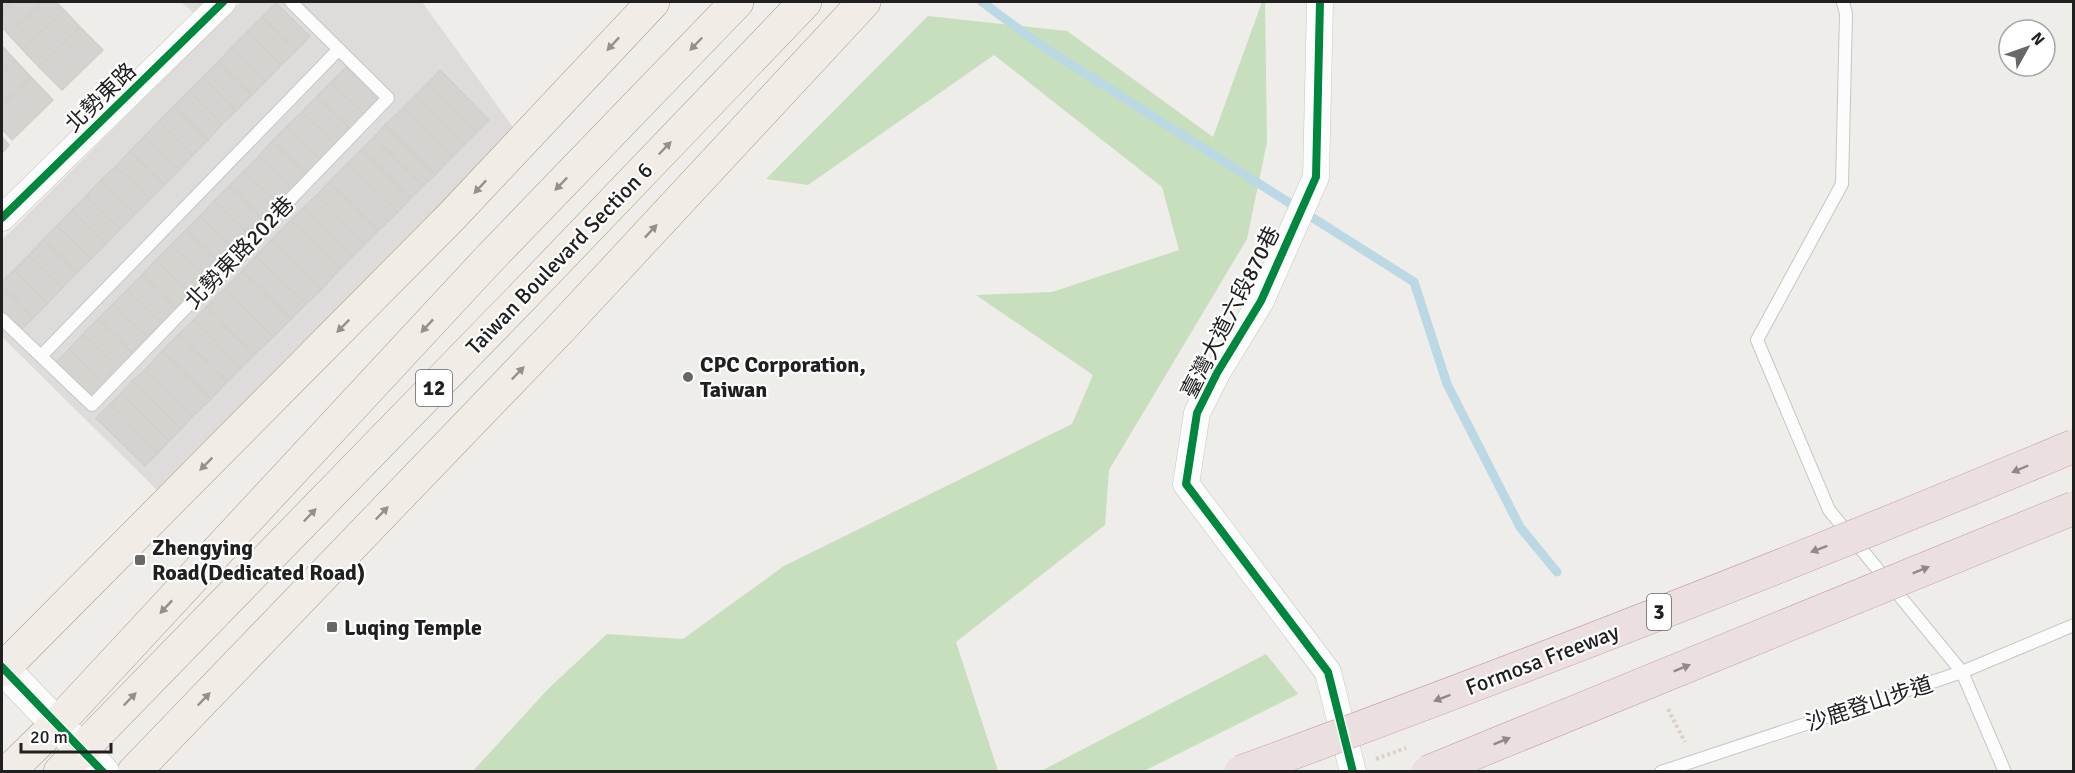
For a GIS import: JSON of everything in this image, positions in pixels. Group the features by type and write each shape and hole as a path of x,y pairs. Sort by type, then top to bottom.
{"highway":[{"name":"Formosa Freeway","path":"1241,771 1441,698 1947,499 2073,446"},
{"path":"1428,771 2073,508"}],"main road":[{"path":"2,669 452,216 653,2"},
{"name":"12","path":"9,767 57,724 489,259 737,2"},
{"name":"Taiwan Boulevard Section 6","path":"82,764 529,290 805,2"},
{"name":"Taiwan Boulevard Section 6","path":"134,771 561,328 864,2"}],"street":[{"name":"北勢東路","path":"2,218 223,2"},
{"name":"臺灣大道六段870巷","path":"1320,2 1316,177 1261,301 1217,373 1197,413 1186,484 1328,672 1353,771"},
{"path":"2,669 57,724 82,764"}],"lane":[{"name":"北勢東路202巷","path":"2,319 92,405 388,98 291,2"},
{"path":"1843,2 1846,14 1842,184 1757,340 1829,510 1962,672 2005,771"},
{"path":"40,356 339,49"},
{"name":"沙鹿登山步道","path":"1661,771 1962,672 2073,625"}],"shaded area":[{"path":"181,2 209,2 197,16"},
{"path":"241,2 422,2 515,130 161,494 2,337 2,240"}],"green space":[{"path":"1262,2 1265,2 1267,142 1247,239 1109,470 1105,525 956,642 998,771 473,771 548,689 607,634 683,639 784,566 1072,424 1093,375 976,295 1052,292 1179,250 1162,187 994,55 808,185 766,179 928,16 1067,31 1213,137"},
{"path":"1266,654 1298,694 1144,771 1041,771"}],"building":[{"path":"2,2 12,2 2,12"},
{"path":"12,2 43,2 8,34 2,27 2,12"},
{"path":"43,2 56,2 64,10 23,50 8,34"},
{"path":"276,3 310,36 296,51 262,17"},
{"path":"64,10 80,27 39,67 23,50"},
{"path":"262,17 296,51 281,65 247,32"},
{"path":"80,27 103,50 62,90 39,67"},
{"path":"247,32 281,65 266,81 232,47"},
{"path":"2,46 15,60 2,73"},
{"path":"232,47 266,81 252,95 218,62"},
{"path":"15,60 31,77 2,105 2,73"},
{"path":"218,62 252,95 236,111 203,77"},
{"path":"346,67 379,101 365,115 331,82"},
{"path":"440,70 489,120 477,132 428,83"},
{"path":"31,77 53,100 12,140 2,129 2,105"},
{"path":"203,77 236,111 222,124 189,91"},
{"path":"331,82 365,115 351,130 317,96"},
{"path":"428,83 477,132 465,144 416,95"},
{"path":"189,91 222,124 208,140 174,106"},
{"path":"416,95 465,144 452,157 403,108"},
{"path":"317,96 351,130 336,145 302,112"},
{"path":"174,106 208,140 193,155 159,121"},
{"path":"403,108 452,157 435,175 385,125"},
{"path":"302,112 336,145 321,160 287,126"},
{"path":"159,121 193,155 179,170 145,136"},
{"path":"385,125 435,175 423,186 374,137"},
{"path":"287,126 321,160 307,175 272,141"},
{"path":"145,136 179,170 164,185 130,151"},
{"path":"2,137 9,145 2,153"},
{"path":"374,137 423,186 411,198 361,150"},
{"path":"272,141 307,175 292,189 259,156"},
{"path":"361,150 411,198 398,212 348,163"},
{"path":"130,151 164,185 150,199 116,166"},
{"path":"259,156 292,189 278,204 244,171"},
{"path":"348,163 398,212 378,231 329,182"},
{"path":"116,166 150,199 135,214 101,180"},
{"path":"244,171 278,204 263,219 229,186"},
{"path":"101,180 135,214 120,229 86,196"},
{"path":"329,182 378,231 365,244 317,195"},
{"path":"229,186 263,219 248,234 214,201"},
{"path":"317,195 365,244 353,256 304,207"},
{"path":"86,196 120,229 106,244 72,210"},
{"path":"214,201 248,234 234,249 200,216"},
{"path":"304,207 353,256 340,269 291,220"},
{"path":"72,210 106,244 91,259 57,226"},
{"path":"200,216 234,249 220,263 186,230"},
{"path":"291,220 340,269 322,289 272,239"},
{"path":"57,226 91,259 77,273 43,240"},
{"path":"186,230 220,263 205,278 171,245"},
{"path":"272,239 322,289 306,304 256,256"},
{"path":"43,240 77,273 62,288 29,255"},
{"path":"171,245 205,278 190,293 156,260"},
{"path":"29,255 62,288 48,303 14,270"},
{"path":"256,256 306,304 291,319 242,271"},
{"path":"156,260 190,293 176,308 142,275"},
{"path":"14,270 48,303 33,318 2,287 2,282"},
{"path":"242,271 291,319 273,337 225,288"},
{"path":"142,275 176,308 161,323 127,290"},
{"path":"2,287 33,318 18,333 2,316"},
{"path":"225,288 273,337 254,355 206,307"},
{"path":"127,290 161,323 147,337 113,304"},
{"path":"113,304 147,337 132,352 98,319"},
{"path":"206,307 254,355 241,368 194,320"},
{"path":"98,319 132,352 117,367 83,334"},
{"path":"194,320 241,368 227,382 179,334"},
{"path":"83,334 117,367 103,382 69,349"},
{"path":"179,334 227,382 211,399 162,351"},
{"path":"69,349 103,382 88,397 54,364"},
{"path":"162,351 211,399 192,417 145,370"},
{"path":"145,370 192,417 181,429 132,381"},
{"path":"132,381 181,429 169,441 121,393"},
{"path":"121,393 169,441 158,453 110,404"},
{"path":"110,404 158,453 145,466 96,418"}],"waterway":[{"path":"982,2 1039,44 1414,282 1447,384 1520,527 1557,572"}],"cycle path":[{"path":"2,218 223,2"},
{"path":"1320,2 1316,177 1261,301 1217,373 1197,413 1186,484 1328,672 1353,772"},
{"path":"2,667 103,772"}],"place":[{"name":"CPC Corporation, Taiwan","path":"688,377"},
{"name":"Zhengying Road(Dedicated Road)","path":"140,560"},
{"name":"Luqing Temple","path":"332,627"}]}
